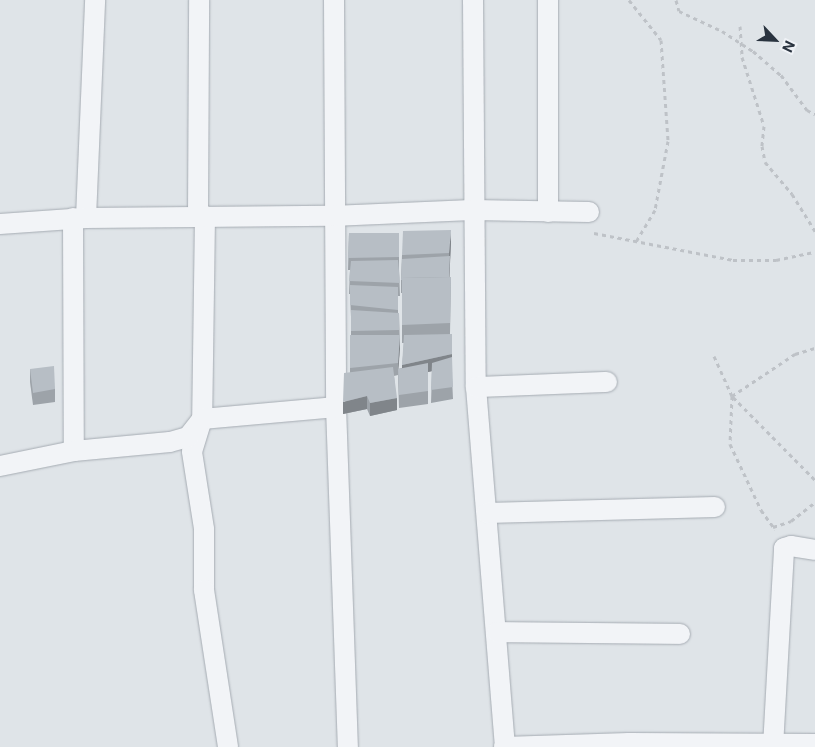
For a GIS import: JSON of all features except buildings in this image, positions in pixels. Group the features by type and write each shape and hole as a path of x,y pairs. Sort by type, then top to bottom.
{"street":[{"path":"74,451 79,218 95,0"},
{"path":"199,0 202,420 192,452 204,529 204,590 228,747"},
{"path":"334,0 332,216 336,407 348,747"},
{"path":"473,0 472,210 476,387 505,747 815,744"},
{"path":"548,0 548,212"},
{"path":"0,224 79,218 332,216 472,210 589,212"},
{"path":"476,387 607,382"},
{"path":"0,466 74,451 170,442 188,437 202,420 336,407"},
{"path":"487,513 715,507"},
{"path":"774,744 784,548 787,546 815,550"},
{"path":"497,632 680,634"}],"path":[{"path":"629,0 661,40 668,141 655,210 636,242"},
{"path":"676,0 679,11 741,42 781,75 807,110 815,114"},
{"path":"740,26 741,42 764,126 762,146 765,162 792,194 815,230"},
{"path":"592,232 733,260 776,260 815,252"},
{"path":"732,396 795,354 815,348"},
{"path":"714,356 732,396 815,480"},
{"path":"732,396 730,444 761,510 787,546"},
{"path":"773,527 791,520 815,502"}]}
